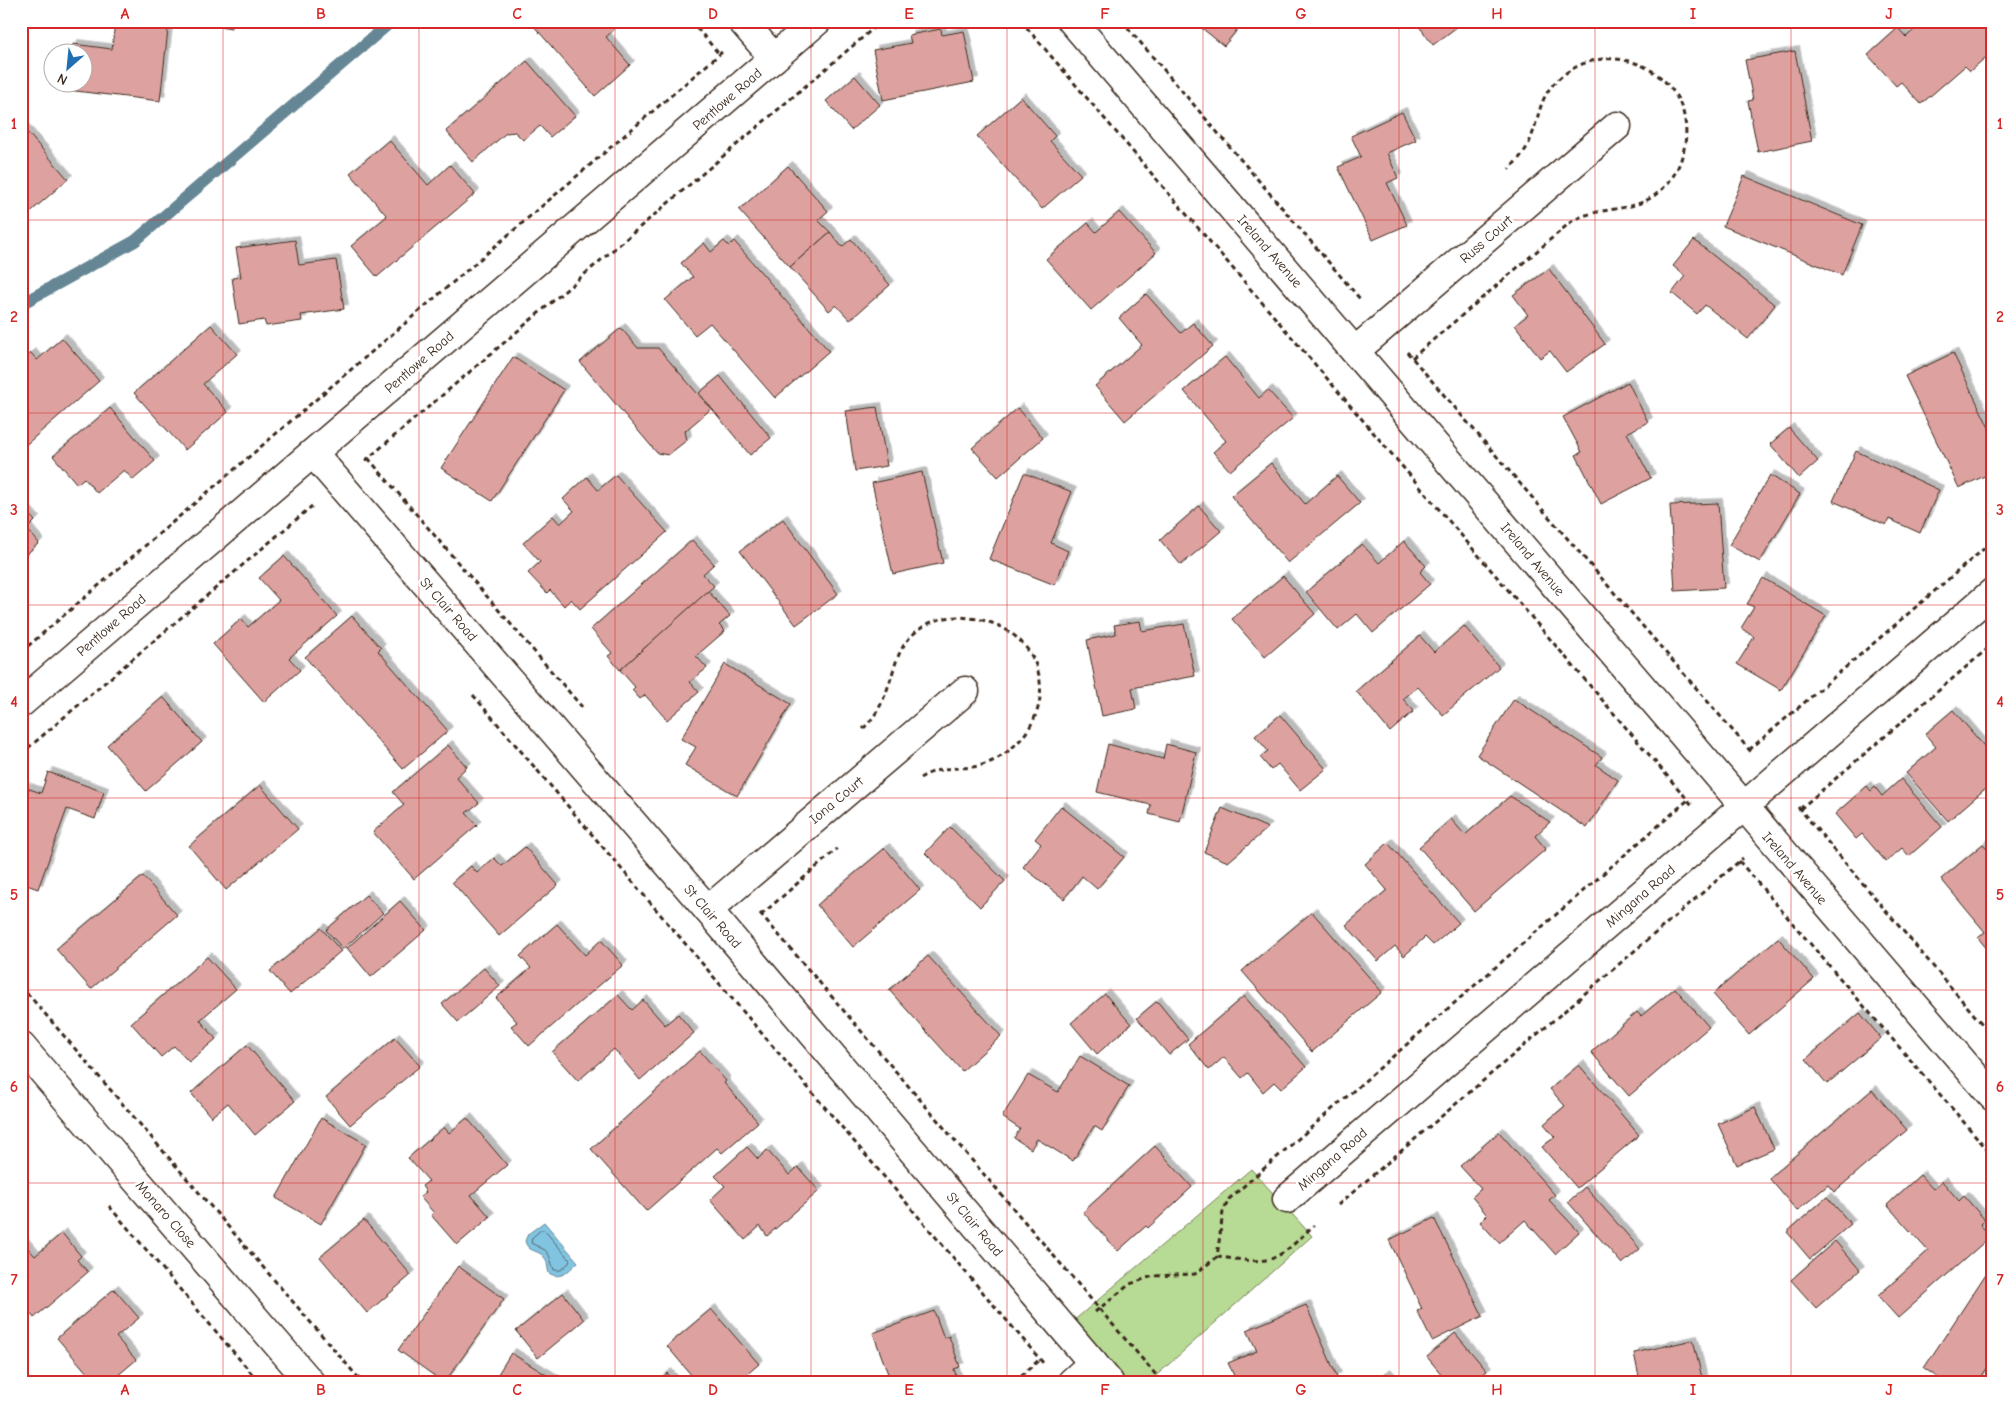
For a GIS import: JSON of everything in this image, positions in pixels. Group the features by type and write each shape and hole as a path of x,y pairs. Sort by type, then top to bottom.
{"street":[{"path":"742,21 774,58"},
{"name":"Pentlowe Road","path":"21,703 817,21"},
{"name":"Ireland Avenue","path":"1072,21 1993,1097"},
{"name":"Russ Court","path":"1355,351 1616,126"},
{"name":"St Clair Road","path":"314,453 708,910 1101,1372"},
{"name":"Mingana Road","path":"1287,1199 1993,592"},
{"name":"Iona Court","path":"708,910 965,691"},
{"name":"Monaro Close","path":"21,1046 310,1382"},
{"path":"1072,1382 1101,1372"}],"path":[{"path":"691,21 719,54"},
{"path":"360,466 882,21"},
{"path":"1021,21 1697,810"},
{"path":"1122,21 1364,304"},
{"path":"21,652 724,50"},
{"path":"1403,348 1757,759"},
{"path":"368,458 583,708"},
{"path":"21,754 319,501"},
{"path":"1745,754 1993,541"},
{"path":"1796,813 1993,644"},
{"path":"466,688 1047,1368"},
{"path":"1796,805 1993,1037"},
{"path":"1736,857 1993,1156"},
{"path":"758,910 1162,1382"},
{"path":"21,986 362,1382"},
{"path":"105,1201 259,1382"},
{"path":"1014,1382 1047,1353"}],"green space":[{"path":"1251,1169 1312,1236 1149,1382 1109,1382 1064,1329"}],"water":[{"path":"544,1222 578,1262 561,1275 557,1276 549,1273 547,1263 542,1255 526,1245 525,1241 528,1234"}],"building":[{"path":"115,21 169,21 160,101 84,92 92,92 92,46 112,49"},
{"path":"192,21 232,21 231,28"},
{"path":"535,21 624,21 606,37 630,65 595,96 532,24"},
{"path":"1193,21 1244,21 1224,46"},
{"path":"1415,21 1465,21 1433,45"},
{"path":"1924,21 1993,21 1993,51 1970,71 1965,66 1921,104 1901,82 1896,86 1868,55 1898,28 1906,37"},
{"path":"941,29 942,35 964,31 974,82 883,100 873,50 911,43 909,35"},
{"path":"1795,51 1812,141 1758,152 1748,101 1753,100 1745,60"},
{"path":"527,61 575,116 550,137 540,126 523,140 515,132 506,133 473,162 446,131"},
{"path":"855,76 880,105 851,130 826,101"},
{"path":"1021,97 1055,136 1050,141 1081,175 1042,209 977,136"},
{"path":"1402,112 1416,140 1387,153 1398,178 1387,183 1407,225 1373,240 1338,167 1361,157 1351,136"},
{"path":"21,125 68,179 27,215 21,208"},
{"path":"389,140 428,185 450,165 475,194 377,277 351,246 387,216 350,173"},
{"path":"788,166 828,211 818,220 830,232 790,267 739,210"},
{"path":"1744,176 1862,225 1842,275 1723,226"},
{"path":"1119,212 1156,253 1091,310 1046,259 1088,223 1096,232"},
{"path":"830,232 842,247 851,239 890,285 850,320 836,305 829,311 790,267"},
{"path":"295,240 299,265 336,260 344,309 301,315 302,321 266,326 264,320 239,324 232,278 241,277 236,248"},
{"path":"1694,240 1775,305 1748,339 1705,305 1697,314 1672,293 1685,276 1673,266"},
{"path":"724,241 729,246 734,241 829,351 775,398 710,323 695,335 665,300 693,277 681,263 704,243 711,252"},
{"path":"1549,269 1605,344 1566,372 1550,351 1540,358 1515,325 1528,315 1513,295"},
{"path":"1146,294 1181,333 1193,323 1213,346 1125,421 1095,386 1142,345 1119,318"},
{"path":"211,325 237,354 203,384 228,412 185,450 134,393"},
{"path":"621,328 638,348 658,348 711,409 685,431 687,440 668,455 657,453 580,362"},
{"path":"62,338 99,381 21,449 21,362 31,353 37,360"},
{"path":"1953,353 1993,436 1993,472 1959,488 1905,376"},
{"path":"513,357 564,390 492,501 441,468"},
{"path":"1225,357 1259,398 1268,390 1293,418 1230,471 1213,452 1226,441 1184,391"},
{"path":"720,376 771,438 750,455 699,393"},
{"path":"1628,382 1648,422 1627,433 1651,478 1601,504 1576,455 1582,452 1563,417"},
{"path":"877,407 887,466 855,471 846,411"},
{"path":"110,408 155,461 133,480 124,470 97,493 84,478 77,484 53,456"},
{"path":"1018,408 1043,438 998,477 972,448"},
{"path":"1789,428 1818,461 1799,478 1770,444"},
{"path":"1856,451 1939,490 1920,533 1889,519 1886,525 1833,501"},
{"path":"1271,463 1305,504 1337,476 1360,503 1288,563 1231,496"},
{"path":"922,472 943,563 893,574 872,483"},
{"path":"1024,473 1072,492 1051,543 1068,551 1055,585 989,559"},
{"path":"616,475 667,532 580,609 571,599 564,606 550,590 547,593 528,573 540,562 523,543 553,516 560,524 574,511 563,499 587,477 598,490"},
{"path":"1770,475 1800,494 1760,562 1729,545"},
{"path":"1718,503 1724,588 1675,591 1670,505"},
{"path":"21,505 35,521 27,529 39,543 21,559"},
{"path":"1199,506 1221,531 1181,565 1160,540"},
{"path":"783,519 838,594 796,625 740,551"},
{"path":"692,540 714,564 703,574 714,586 620,670 608,656 612,653 591,629"},
{"path":"1404,541 1426,566 1420,572 1430,584 1373,633 1357,614 1338,630 1306,592 1362,544 1379,563"},
{"path":"284,556 337,616 289,658 300,670 264,702 213,644 241,619 248,627 279,600 259,578"},
{"path":"1283,576 1315,614 1265,657 1232,619"},
{"path":"1763,578 1826,616 1781,690 1737,664 1754,637 1741,628 1754,607 1747,604"},
{"path":"708,591 730,616 719,625 725,631 696,656 707,668 690,682 699,692 667,720 645,695 640,699 632,690 635,687 620,670"},
{"path":"352,616 381,648 378,651 448,731 403,769 305,657"},
{"path":"1140,621 1142,631 1184,624 1195,676 1132,688 1136,709 1102,716 1087,640 1116,634 1114,625"},
{"path":"1464,626 1499,667 1443,715 1418,687 1403,699 1414,711 1390,732 1356,691 1420,636 1434,652"},
{"path":"725,664 791,704 737,796 685,765 696,747 681,739"},
{"path":"163,697 202,742 146,791 107,745"},
{"path":"1514,699 1602,757 1596,765 1618,780 1587,828 1477,755"},
{"path":"1953,710 1984,746 1993,739 1993,782 1948,821 1906,773 1936,747 1925,734"},
{"path":"1280,715 1326,769 1300,790 1278,764 1271,770 1260,757 1268,751 1255,736"},
{"path":"1108,744 1163,759 1166,744 1196,752 1180,822 1149,814 1151,805 1097,792"},
{"path":"448,745 467,767 456,777 479,803 466,813 477,825 414,879 373,832 404,805 393,792"},
{"path":"48,772 104,792 95,819 67,809 38,889 21,883 21,786 41,793"},
{"path":"1901,779 1942,827 1909,856 1902,848 1886,862 1862,834 1856,839 1835,814 1867,786 1871,791 1875,787 1882,796"},
{"path":"260,785 298,829 226,890 189,846"},
{"path":"1510,796 1550,822 1535,836 1546,849 1474,911 1419,847 1451,819 1465,835"},
{"path":"1061,806 1124,857 1097,889 1082,876 1064,899 1023,867 1041,844 1035,839"},
{"path":"1222,808 1268,828 1228,862 1204,852"},
{"path":"950,827 1005,881 980,907 925,853"},
{"path":"1388,843 1459,923 1433,945 1425,937 1404,956 1395,946 1378,961 1346,925 1387,890 1365,864"},
{"path":"1983,844 1993,855 1993,956 1978,938 1985,932 1941,879"},
{"path":"525,847 558,885 499,936 452,882 471,866 477,873 494,858 502,866"},
{"path":"885,848 920,890 853,947 817,905"},
{"path":"143,876 177,915 91,989 56,949"},
{"path":"366,895 383,913 343,949 326,930"},
{"path":"400,901 426,930 371,977 347,948"},
{"path":"1312,912 1382,992 1312,1052 1242,971"},
{"path":"557,924 585,955 601,940 623,965 529,1046 511,1026 517,1022 496,998 531,968 520,956"},
{"path":"321,928 341,951 290,994 270,971"},
{"path":"1778,938 1814,979 1749,1035 1713,994"},
{"path":"928,956 1001,1036 962,1071 889,990"},
{"path":"207,957 236,989 200,1020 216,1039 189,1062 174,1046 161,1057 131,1023"},
{"path":"484,968 500,986 458,1022 442,1004"},
{"path":"1675,988 1709,1027 1629,1096 1591,1052 1637,1012 1641,1016"},
{"path":"1105,994 1131,1024 1097,1054 1071,1023"},
{"path":"618,995 632,1010 643,1000 665,1025 678,1014 694,1033 640,1080 614,1049 578,1081 552,1052"},
{"path":"1244,996 1306,1067 1281,1089 1274,1082 1263,1092 1248,1073 1242,1078 1224,1057 1209,1070 1188,1044"},
{"path":"1157,1001 1188,1039 1169,1055 1137,1018"},
{"path":"1860,1013 1881,1038 1827,1084 1806,1059"},
{"path":"395,1038 420,1066 350,1125 326,1097"},
{"path":"247,1045 295,1101 255,1135 228,1103 211,1117 191,1093"},
{"path":"700,1051 726,1081 724,1083 758,1122 722,1153 717,1148 646,1211 591,1149"},
{"path":"1080,1056 1129,1086 1102,1131 1094,1126 1073,1161 1037,1139 1031,1149 1014,1138 1020,1129 1002,1117 1028,1075 1058,1092"},
{"path":"1579,1065 1639,1135 1577,1188 1542,1147 1555,1137 1544,1124 1565,1106 1550,1089"},
{"path":"1872,1090 1907,1130 1834,1192 1828,1185 1797,1211 1769,1178"},
{"path":"1755,1107 1774,1149 1737,1165 1718,1124"},
{"path":"321,1118 366,1144 321,1224 276,1198"},
{"path":"467,1118 507,1165 471,1195 490,1217 457,1245 431,1215 434,1213 420,1197 426,1192 422,1186 429,1181 408,1158 444,1127 449,1133"},
{"path":"1499,1132 1555,1195 1549,1200 1579,1232 1555,1254 1525,1220 1499,1243 1480,1222 1487,1215 1472,1197 1481,1189 1460,1166"},
{"path":"1155,1146 1192,1187 1148,1228 1146,1226 1118,1251 1083,1212"},
{"path":"747,1147 758,1159 767,1150 789,1175 798,1167 819,1191 767,1236 760,1226 745,1240 710,1200 725,1186 715,1176"},
{"path":"1920,1175 1933,1189 1942,1181 1959,1201 1964,1196 1985,1220 1980,1225 1991,1236 1898,1318 1878,1296 1928,1251 1887,1205"},
{"path":"1585,1187 1640,1249 1622,1264 1568,1202"},
{"path":"1827,1197 1851,1224 1810,1259 1787,1232"},
{"path":"1434,1218 1483,1316 1432,1341 1417,1311 1422,1309 1389,1240"},
{"path":"364,1220 411,1275 367,1313 320,1257"},
{"path":"62,1233 81,1256 77,1260 88,1272 34,1318 23,1304 21,1305 21,1240 35,1256"},
{"path":"1835,1241 1860,1270 1816,1308 1791,1280"},
{"path":"1993,1263 1993,1359 1978,1382 1944,1382 1924,1368"},
{"path":"458,1266 504,1299 445,1382 443,1382 398,1350"},
{"path":"114,1289 139,1318 116,1337 136,1360 110,1382 95,1382 57,1338"},
{"path":"563,1293 584,1320 538,1358 516,1331"},
{"path":"1306,1305 1337,1377 1326,1382 1237,1382 1228,1363 1257,1351 1247,1330"},
{"path":"711,1309 759,1364 738,1382 724,1382 723,1380 721,1382 697,1382 667,1346"},
{"path":"934,1311 944,1338 949,1336 960,1367 954,1369 958,1382 891,1382 873,1333"},
{"path":"1455,1333 1487,1371 1474,1382 1448,1382 1427,1357"},
{"path":"1693,1340 1703,1382 1640,1382 1634,1353"},
{"path":"511,1353 558,1382 493,1382"},
{"path":"667,1373 675,1382 657,1382"},
{"path":"1386,1373 1394,1382 1376,1382"}],"waterway":[{"path":"21,304 135,241 392,21"}]}
